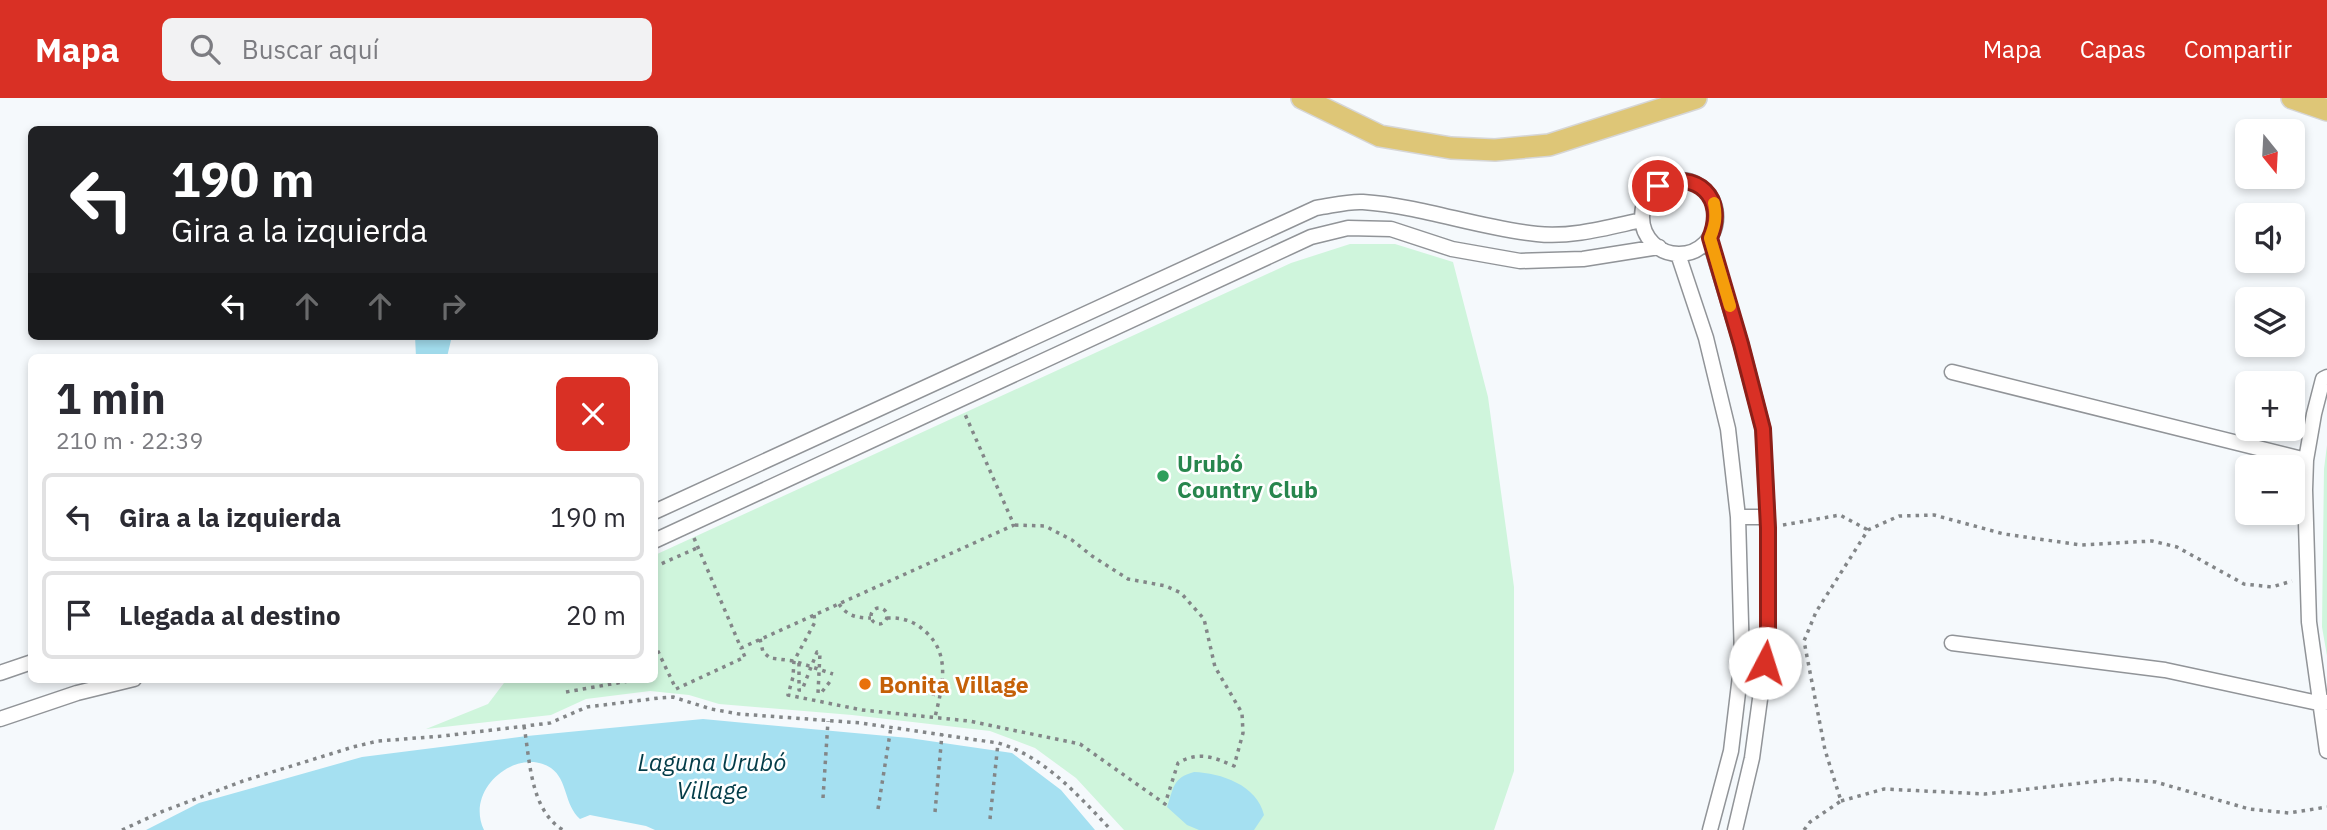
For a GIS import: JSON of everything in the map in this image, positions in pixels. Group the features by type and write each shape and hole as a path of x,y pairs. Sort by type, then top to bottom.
{"main road":[{"path":"1302,98 1380,135 1451,148 1495,150 1549,145 1696,98"},
{"path":"2292,98 2327,110"}],"street":[{"path":"1670,181 1695,183 1706,191 1713,201 1716,214 1710,238 1689,253 1678,254 1659,247 1650,239 1642,220 1643,207 1649,195 1658,186 1670,181"},
{"path":"658,510 1316,208 1360,201 1408,207 1483,226 1539,235 1589,231 1642,220"},
{"path":"1347,204 1348,228"},
{"path":"658,539 1311,237 1348,228 1391,229 1452,249 1520,261 1583,259 1659,247"},
{"path":"1710,238 1763,429 1768,522 1768,640 1752,758 1735,830"},
{"path":"1678,254 1706,338 1728,429 1738,517 1742,659 1731,751 1710,830"},
{"path":"1952,372 2306,460"},
{"path":"2327,377 2323,379 2314,414 2306,460 2309,622 2323,702 2327,751"},
{"path":"724,481 735,505"},
{"path":"1738,517 1768,522"},
{"path":"1952,643 2165,670 2323,702"},
{"path":"0,673 28,663"},
{"path":"0,719 77,693 118,683"}],"path":[{"path":"959,401 1014,525"},
{"path":"1768,522 1840,515 1867,530"},
{"path":"1841,801 1825,750 1804,641 1816,612 1867,530 1899,516 1934,515 2004,534 2081,545 2152,541 2177,547 2244,584 2272,587 2308,576"},
{"path":"658,651 676,689 745,657 697,548 693,536 698,522"},
{"path":"741,648 760,639 1014,525 1045,526 1072,540 1128,579 1166,586 1181,593 1204,619 1215,667 1242,713 1244,733 1234,766 1210,756 1189,756 1178,763 1165,804 1080,744 969,721 862,710 788,695 797,662 815,622 814,615"},
{"path":"658,565 697,548"},
{"path":"839,604 844,612 871,618 879,624 885,623 887,612 880,608 873,611 871,618"},
{"path":"887,618 898,617 919,626 940,650 943,667 935,717"},
{"path":"760,639 764,652 770,658 797,662 810,667 821,672 832,677 821,693 818,693 821,672 820,653 817,652 810,667 802,690 799,690 797,662"},
{"path":"566,692 617,683"},
{"path":"898,690 940,695"},
{"path":"122,830 160,812 231,786 353,747 378,741 550,723 587,708 673,697 711,709 739,714 861,723 1015,747 1067,783 1111,830"},
{"path":"823,798 828,721"},
{"path":"524,726 537,794 555,825 563,830"},
{"path":"878,809 891,727"},
{"path":"935,812 942,734"},
{"path":"990,819 998,743"},
{"path":"1804,830 1810,822 1841,801 1884,789 1985,794 2117,779 2156,782 2249,809 2289,813 2327,807"}],"green space":[{"name":"Urubó Country Club","path":"1350,244 1395,244 1453,262 1488,397 1514,587 1514,771 1494,830 1124,830 1076,778 1035,748 990,731 852,715 719,704 689,695 650,691 586,699 551,715 426,729 488,704 504,683 658,683 658,554 1291,263"},
{"path":"2327,445 2327,656 2322,627 2324,469"}],"water":[{"path":"415,340 451,340 448,354 416,354"},
{"name":"Laguna Urubó Village","path":"703,719 909,738 1012,753 1061,790 1095,830 655,830 590,815 580,819 571,807 556,773 538,763 524,762 498,775 488,786 481,800 480,814 484,830 146,830 199,803 362,757 527,736"},
{"path":"1194,772 1226,778 1246,788 1260,805 1264,815 1254,830 1199,830 1187,825 1167,807 1173,789 1181,777"}],"slow traffic":[{"path":"1714,203 1715,226 1710,238 1730,306"}],"place":[{"name":"Urubó Country Club","path":"1163,476"},
{"name":"Bonita Village","path":"865,684"}],"route":[{"path":"1658,186 1670,181 1695,183 1706,191 1713,201 1716,214 1710,238 1763,429 1768,528 1768,640 1765,663"}]}
